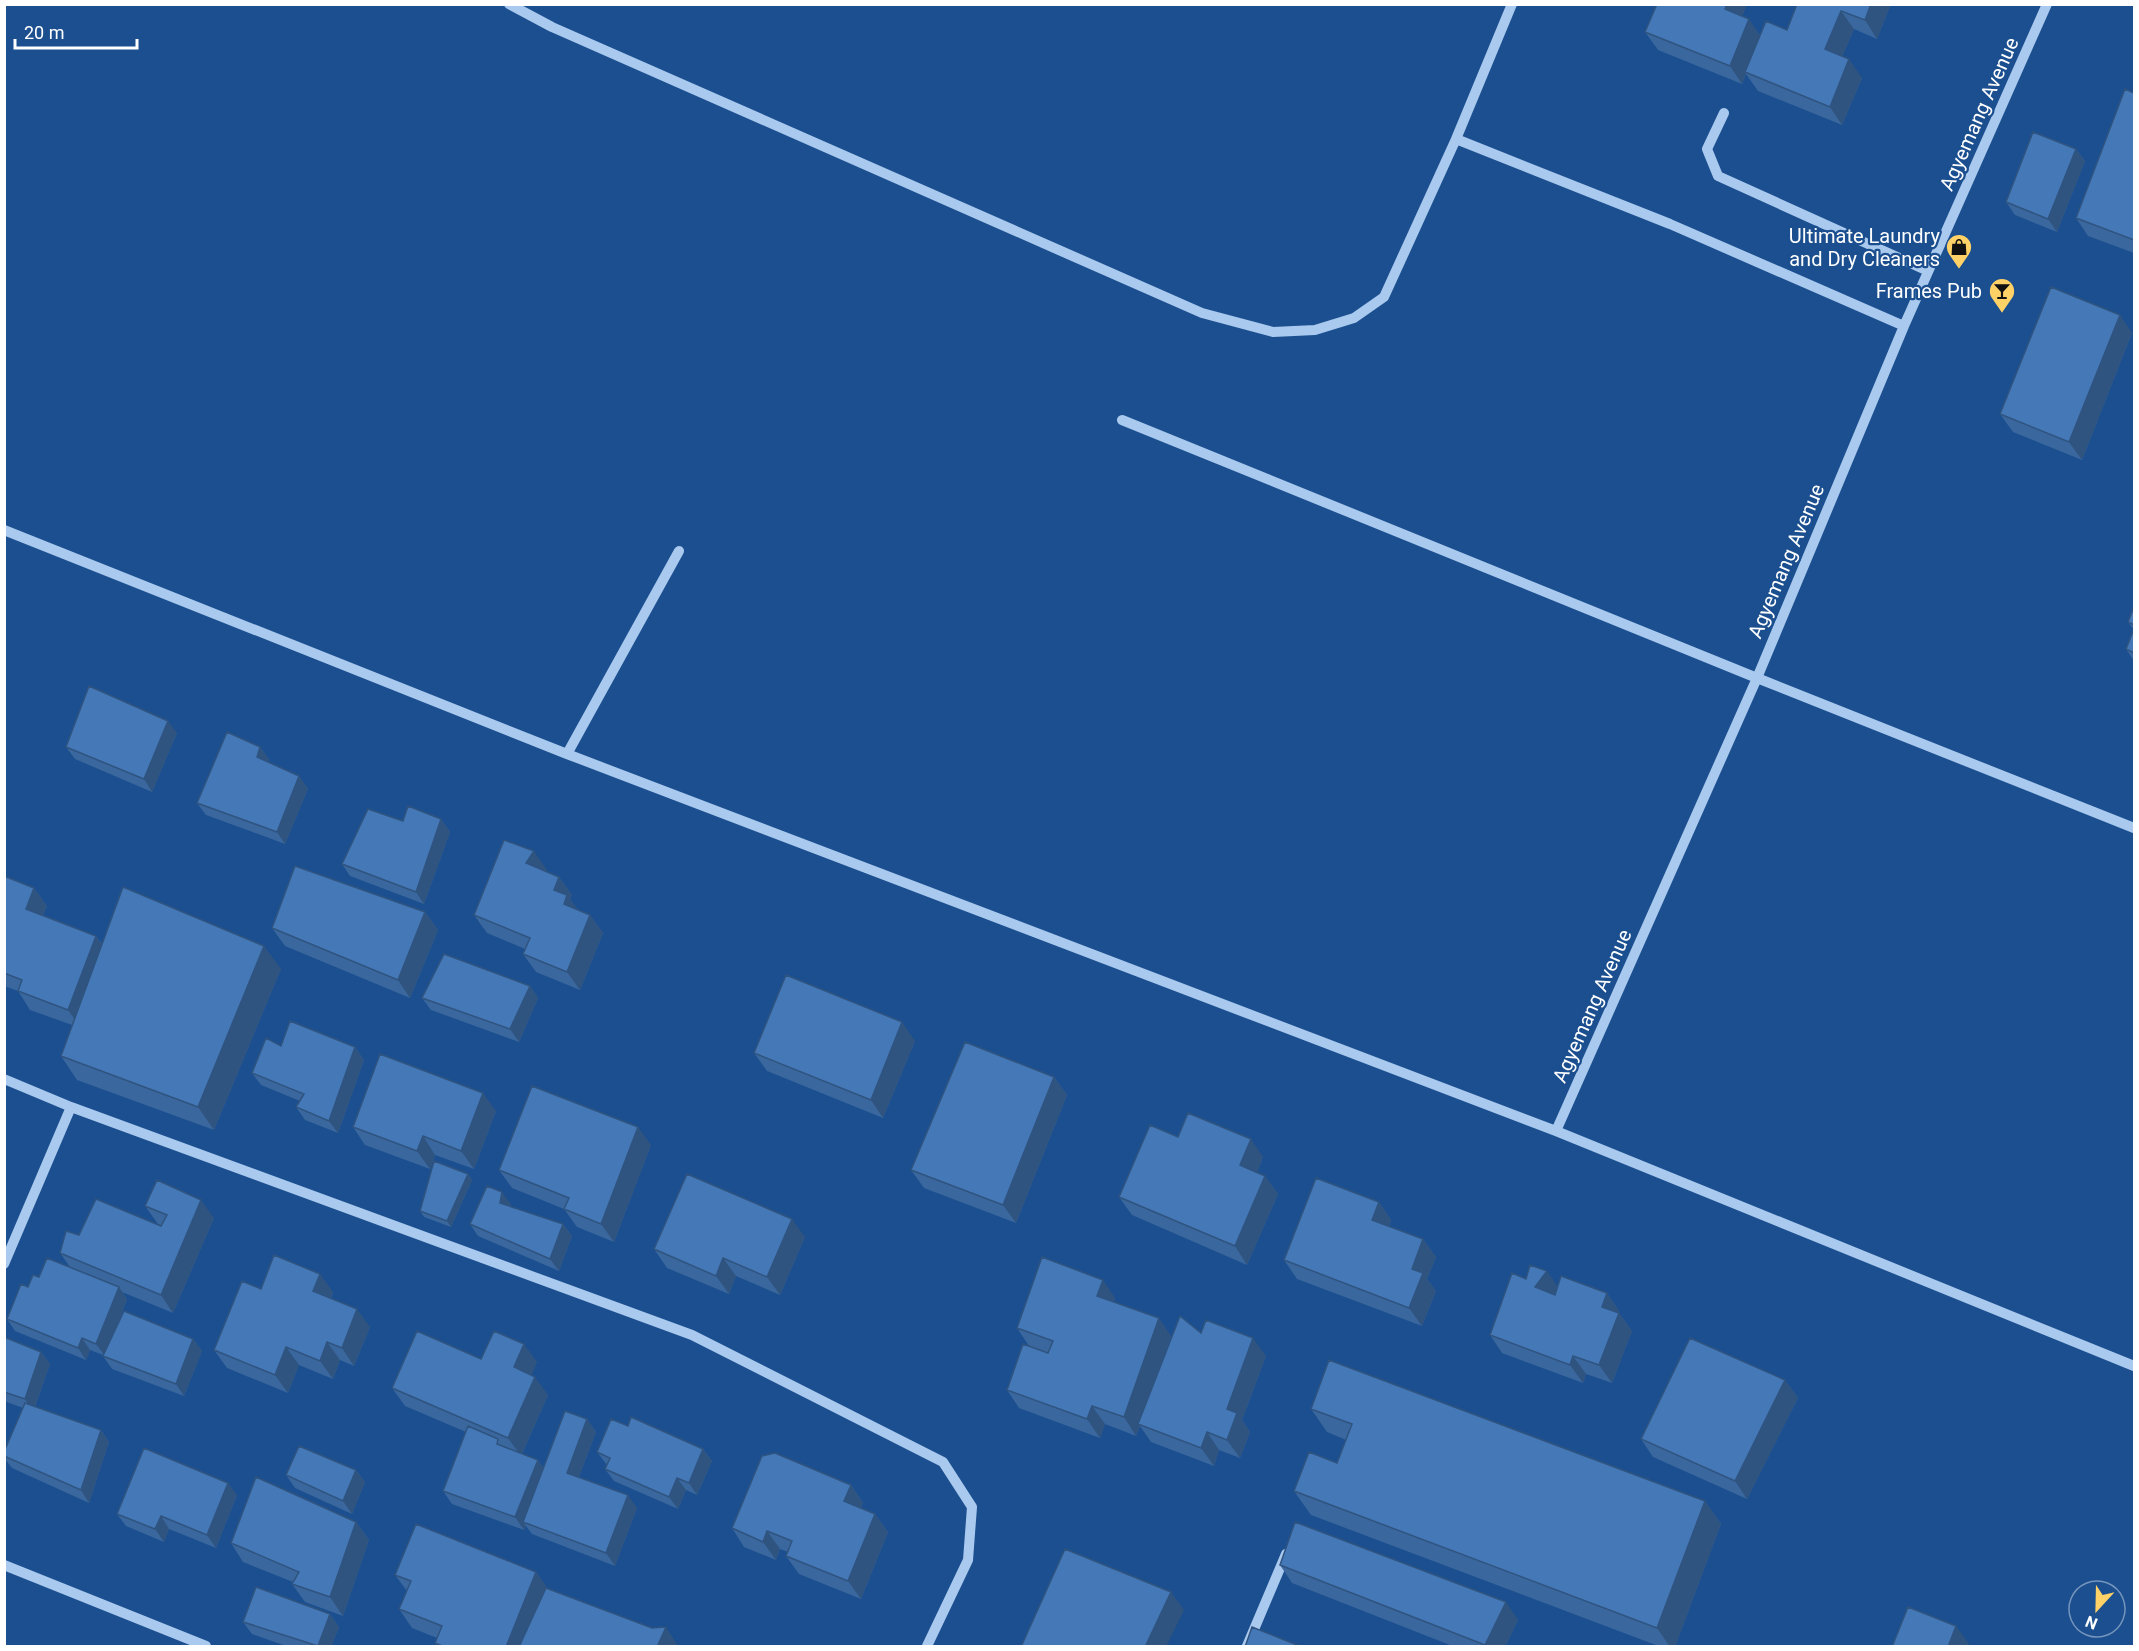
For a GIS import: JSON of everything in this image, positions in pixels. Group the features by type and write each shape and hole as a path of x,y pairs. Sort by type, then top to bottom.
{"street":[{"path":"509,4 552,27 1202,313 1273,332 1316,330 1354,318 1384,297 1456,139 1512,4"},
{"name":"Agyemang Avenue","path":"1556,1131 1757,678 1928,271 2048,4"},
{"path":"1724,113 1707,149 1718,176 1928,271"},
{"path":"1456,139 1670,224 1904,326"},
{"path":"1122,420 1757,678 2134,828"},
{"path":"4,530 567,754 1556,1131 2134,1365"},
{"path":"567,754 679,551"},
{"path":"4,1079 71,1107 692,1335 943,1462 972,1507 968,1560 927,1647"},
{"path":"4,1264 71,1107"},
{"path":"1247,1647 1293,1540"},
{"path":"4,1565 206,1647"}],"building":[{"path":"1657,4 1727,4 1725,9 1749,19 1730,66 1645,32"},
{"path":"1797,4 1871,4 1865,20 1841,11 1825,49 1849,59 1830,107 1745,72 1766,21 1787,30"},
{"path":"2125,89 2134,93 2134,240 2076,218"},
{"path":"2033,132 2076,149 2048,219 2006,202"},
{"path":"2051,287 2120,315 2069,442 2000,414"},
{"path":"2134,607 2134,625 2128,622"},
{"path":"2134,629 2134,653 2126,649"},
{"path":"89,686 168,721 144,779 66,747"},
{"path":"227,732 260,747 257,757 299,776 277,832 197,803"},
{"path":"408,806 441,819 416,892 342,864 368,809 403,821"},
{"path":"504,840 534,851 526,863 559,877 554,890 567,895 564,904 590,915 567,972 523,954 530,938 474,915"},
{"path":"295,866 425,912 398,980 272,928"},
{"path":"4,876 34,888 26,909 96,936 68,1010 18,991 22,980 4,973"},
{"path":"123,887 264,946 198,1107 61,1056"},
{"path":"444,954 530,986 510,1029 422,998"},
{"path":"786,975 902,1022 871,1100 754,1053"},
{"path":"290,1021 355,1047 329,1121 296,1107 304,1094 252,1073 266,1038 281,1046"},
{"path":"965,1042 1054,1077 1003,1205 911,1170"},
{"path":"380,1054 483,1093 461,1151 423,1136 417,1151 353,1127"},
{"path":"532,1086 638,1127 601,1224 564,1209 569,1198 499,1170"},
{"path":"1188,1113 1251,1139 1240,1165 1265,1176 1235,1246 1119,1197 1150,1125 1178,1137"},
{"path":"434,1161 468,1174 447,1221 420,1211"},
{"path":"687,1174 792,1219 767,1277 723,1258 716,1276 654,1249"},
{"path":"1316,1178 1379,1202 1372,1220 1423,1239 1412,1269 1423,1273 1409,1308 1284,1260"},
{"path":"157,1180 201,1200 161,1295 60,1253 66,1231 79,1235 96,1199 161,1226 167,1215 145,1206"},
{"path":"487,1186 502,1192 500,1203 563,1224 550,1259 470,1224"},
{"path":"274,1255 320,1274 313,1291 357,1309 342,1348 327,1342 320,1361 286,1347 275,1375 214,1350 242,1281 261,1289"},
{"path":"1042,1257 1103,1280 1097,1296 1159,1318 1124,1417 1092,1406 1087,1419 1007,1390 1023,1344 1048,1353 1053,1341 1017,1328"},
{"path":"47,1258 119,1287 96,1344 82,1338 78,1348 7,1319 21,1284 28,1287 33,1275 39,1277"},
{"path":"1530,1265 1547,1271 1535,1287 1555,1295 1561,1276 1607,1293 1602,1307 1619,1313 1599,1365 1573,1356 1570,1365 1490,1335 1512,1273 1526,1279"},
{"path":"124,1311 193,1339 176,1384 103,1356"},
{"path":"1180,1316 1201,1333 1206,1320 1253,1338 1227,1409 1237,1413 1227,1440 1207,1432 1201,1448 1138,1424"},
{"path":"417,1331 481,1359 494,1331 524,1344 514,1367 535,1377 508,1438 392,1388"},
{"path":"4,1337 41,1352 25,1399 4,1392"},
{"path":"1690,1338 1785,1380 1735,1481 1641,1439"},
{"path":"1329,1360 1705,1501 1657,1628 1294,1491 1309,1452 1337,1463 1352,1424 1311,1409"},
{"path":"25,1403 101,1430 81,1490 4,1456"},
{"path":"565,1411 587,1419 567,1473 628,1495 606,1553 523,1522"},
{"path":"631,1417 703,1449 689,1483 677,1478 669,1497 605,1469 610,1458 597,1452 611,1419 628,1426"},
{"path":"468,1426 498,1439 497,1444 538,1460 515,1517 443,1491"},
{"path":"299,1446 356,1470 343,1501 286,1475"},
{"path":"144,1448 228,1483 207,1535 161,1516 155,1529 117,1514"},
{"path":"775,1453 851,1485 844,1501 875,1514 848,1581 786,1556 792,1541 767,1531 763,1542 732,1528 762,1456"},
{"path":"256,1477 356,1522 330,1597 292,1584 299,1572 231,1543"},
{"path":"1295,1522 1506,1602 1485,1645 1280,1565"},
{"path":"416,1524 536,1572 506,1647 445,1647 435,1643 442,1626 399,1609 411,1581 395,1575"},
{"path":"1065,1549 1171,1592 1145,1647 1021,1647"},
{"path":"256,1587 330,1614 318,1646 243,1622"},
{"path":"546,1588 652,1628 666,1627 657,1647 519,1647"},
{"path":"1908,1607 1956,1626 1948,1647 1892,1647"},
{"path":"1252,1627 1302,1647 1245,1647"}],"place":[{"name":"Ultimate Laundry and Dry Cleaners","path":"1959,270"},
{"name":"Frames Pub","path":"2002,314"}]}
